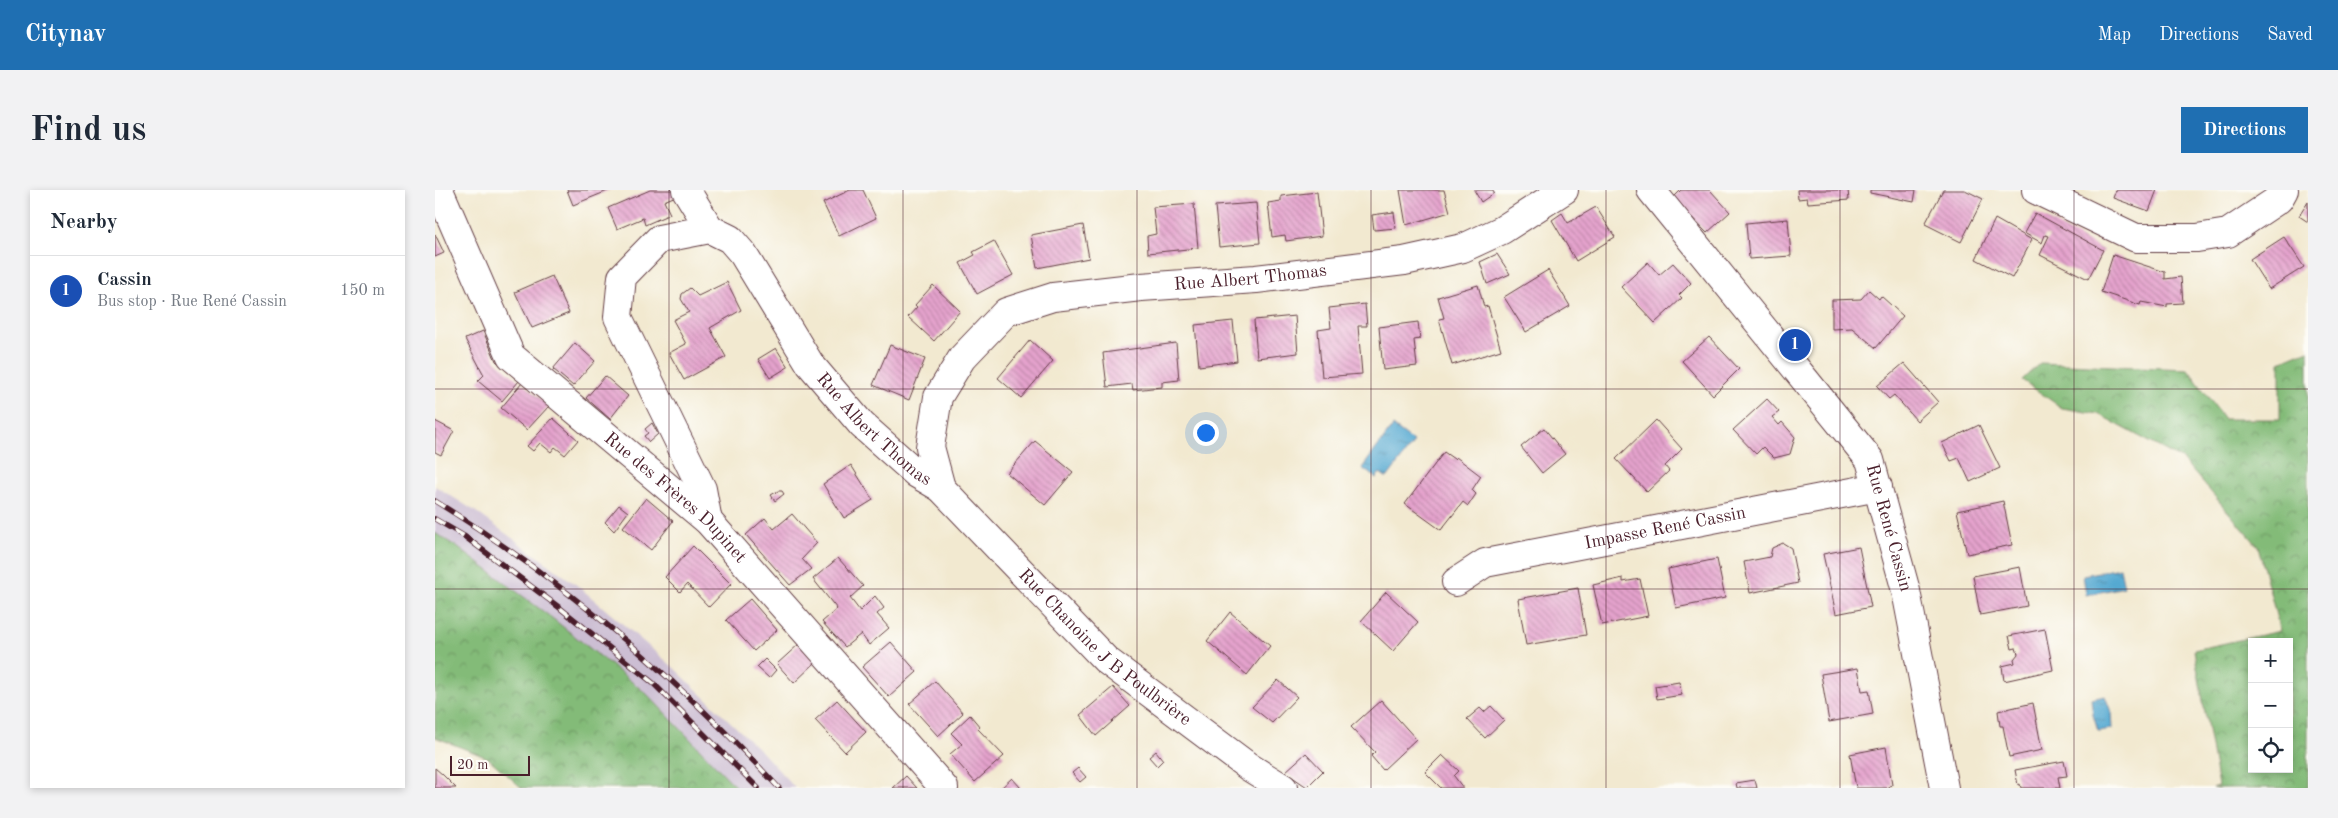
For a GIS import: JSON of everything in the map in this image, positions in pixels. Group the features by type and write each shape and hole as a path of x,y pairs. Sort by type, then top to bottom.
{"street":[{"name":"Rue des Frères Dupinet","path":"439,190 511,356 708,521 944,788"},
{"path":"686,190 710,229 659,239 622,277 618,317 702,490 708,521"},
{"name":"Rue Albert Thomas","path":"941,488 930,447 938,397 962,358 1006,312 1053,298 1141,287 1256,279 1404,261 1463,248 1502,230 1565,190"},
{"name":"Rue René Cassin","path":"1651,190 1871,460 1906,591 1944,788"},
{"path":"2036,190 2136,238 2197,238 2228,233 2279,199 2285,190"},
{"name":"Rue Albert Thomas","path":"710,229 730,239 743,254 810,364 862,425 917,474 941,488"},
{"name":"Impasse René Cassin","path":"1456,582 1485,562 1878,486"},
{"name":"Rue Chanoine J B Poulbrière","path":"941,488 1106,660 1249,767 1283,788"}],"shaded area":[{"path":"435,486 475,511 578,586 672,666 762,752 795,788 737,788 647,694 552,618 457,547 435,533"}],"green space":[{"path":"2308,350 2308,788 2213,788 2218,786 2194,650 2248,638 2248,773 2293,773 2293,638 2248,638 2280,631 2258,546 2183,460 2098,414 2062,408 2022,380 2040,363 2188,369 2224,419 2280,419 2280,362"},
{"path":"435,533 457,547 552,618 647,694 737,788 522,788 488,758 435,737"}],"water":[{"path":"1393,426 1414,442 1387,478 1380,473 1376,478 1362,468"},
{"path":"2120,568 2124,587 2086,595 2083,575"},
{"path":"2105,696 2111,712 2112,729 2098,731 2091,699"}],"building":[{"path":"567,190 610,190 573,205"},
{"path":"650,190 673,190 676,196 664,201 670,214 645,225 643,218 617,229 608,208"},
{"path":"850,190 863,190 876,218 839,236 823,203"},
{"path":"1400,190 1444,190 1450,212 1406,225"},
{"path":"1474,190 1493,190 1494,193 1481,202"},
{"path":"1681,190 1710,190 1730,212 1707,233 1673,198"},
{"path":"1797,190 1848,190 1849,200 1808,203 1807,198 1798,199"},
{"path":"1870,190 1916,190 1914,202 1870,193"},
{"path":"1943,190 1965,190 1983,199 1961,242 1925,224"},
{"path":"2116,190 2157,190 2149,211 2113,198"},
{"path":"1317,192 1322,236 1286,241 1285,235 1272,237 1268,203 1281,201 1281,196"},
{"path":"2308,202 2308,222 2299,216"},
{"path":"1256,203 1260,243 1219,247 1215,206"},
{"path":"1194,204 1198,248 1148,253 1147,236 1156,234 1153,207"},
{"path":"1596,207 1615,237 1576,261 1552,220 1562,213 1568,223"},
{"path":"1394,212 1396,228 1374,230 1372,215"},
{"path":"2035,213 2103,250 2088,279 2040,255 2049,236 2045,235 2042,243 2024,233"},
{"path":"1788,219 1791,256 1749,259 1746,223"},
{"path":"1995,219 2032,240 2012,278 1976,259"},
{"path":"1083,225 1089,258 1037,268 1031,235"},
{"path":"435,234 444,253 435,257"},
{"path":"2284,237 2304,267 2269,289 2250,259"},
{"path":"994,241 1013,275 977,294 960,263 975,255 973,252"},
{"path":"1497,254 1510,274 1487,284 1480,262"},
{"path":"2113,255 2165,272 2165,279 2181,277 2183,303 2167,304 2167,307 2141,302 2140,305 2101,292"},
{"path":"1648,262 1659,275 1673,263 1691,283 1679,295 1682,298 1655,323 1621,287"},
{"path":"1548,270 1570,306 1526,332 1504,297"},
{"path":"552,276 569,313 532,328 515,292"},
{"path":"727,282 741,310 710,328 726,357 684,380 669,353 686,344 673,320 689,312 681,299 682,294 690,288 698,296"},
{"path":"933,285 960,311 934,341 908,317 917,307 915,305"},
{"path":"1478,285 1484,307 1488,306 1501,350 1452,365 1439,319 1444,318 1438,297"},
{"path":"1869,290 1879,299 1881,296 1903,316 1876,348 1852,328 1832,329 1832,300 1861,299"},
{"path":"1365,304 1367,326 1358,326 1362,374 1322,377 1318,330 1331,328 1329,308"},
{"path":"1295,316 1298,353 1257,358 1254,320"},
{"path":"1233,321 1237,361 1199,366 1195,325"},
{"path":"1418,322 1420,339 1414,340 1417,366 1383,370 1379,327"},
{"path":"483,331 496,361 519,381 502,401 478,381 484,375 465,339"},
{"path":"1709,337 1739,369 1713,395 1682,361"},
{"path":"1030,340 1053,361 1021,398 998,378"},
{"path":"575,343 595,361 573,386 553,369"},
{"path":"1176,343 1179,380 1162,382 1162,387 1133,390 1132,384 1107,387 1103,353"},
{"path":"890,345 925,359 909,400 873,385"},
{"path":"776,348 788,367 770,378 758,359"},
{"path":"1904,363 1938,402 1917,421 1894,395 1889,399 1877,386"},
{"path":"605,376 628,396 610,419 586,398"},
{"path":"522,383 549,406 527,430 501,408"},
{"path":"1767,399 1779,412 1772,417 1779,425 1782,422 1795,437 1790,454 1774,458 1763,447 1756,454 1733,430"},
{"path":"553,418 578,440 565,455 555,447 551,452 540,443 533,451 527,446"},
{"path":"1656,420 1682,449 1665,466 1669,471 1647,492 1616,459"},
{"path":"435,421 454,431 441,455 435,452"},
{"path":"652,423 658,434 649,442 644,436 648,433 645,429"},
{"path":"1979,425 2000,468 1970,482 1959,458 1951,461 1942,443"},
{"path":"1544,428 1565,454 1542,473 1521,447"},
{"path":"1035,441 1073,472 1045,505 1007,473"},
{"path":"1444,452 1454,459 1456,457 1481,476 1472,490 1476,494 1468,506 1463,502 1441,530 1405,504"},
{"path":"851,465 873,500 844,518 823,484"},
{"path":"782,491 784,494 775,501 771,495"},
{"path":"646,498 673,521 651,550 623,527"},
{"path":"2003,501 2012,545 1967,554 1957,511"},
{"path":"619,505 628,512 614,531 605,522"},
{"path":"792,514 817,543 802,559 811,569 790,585 746,535 765,518 774,529"},
{"path":"1783,543 1791,548 1798,583 1750,593 1744,562 1770,557 1772,548"},
{"path":"693,546 731,584 709,607 687,584 680,592 665,577"},
{"path":"1859,547 1871,607 1836,614 1823,554"},
{"path":"838,558 863,586 850,598 860,611 875,596 884,608 877,614 889,628 869,645 861,634 845,647 822,622 837,609 813,579"},
{"path":"1717,559 1725,598 1676,608 1668,569"},
{"path":"2020,567 2027,606 1980,615 1973,576"},
{"path":"1623,578 1623,582 1640,579 1648,616 1602,625 1593,585"},
{"path":"1578,588 1586,635 1526,645 1518,599"},
{"path":"1386,592 1418,622 1393,651 1361,621"},
{"path":"750,599 777,630 754,651 726,620"},
{"path":"1230,612 1270,646 1247,675 1207,641"},
{"path":"2045,629 2053,670 2004,681 2002,666 2015,663 2014,659 2018,654 2016,648 2012,649 2009,636"},
{"path":"891,642 917,672 889,697 862,667"},
{"path":"799,644 816,662 794,683 777,664"},
{"path":"765,659 776,670 769,678 757,667"},
{"path":"1858,668 1862,691 1869,690 1873,714 1829,722 1821,674"},
{"path":"1278,680 1297,697 1272,723 1252,707"},
{"path":"935,681 963,713 938,736 909,704"},
{"path":"1679,682 1682,695 1657,699 1655,686"},
{"path":"1113,687 1130,706 1096,736 1080,715"},
{"path":"837,700 866,732 845,752 815,720"},
{"path":"1381,700 1416,739 1383,770 1371,756 1375,752 1351,727"},
{"path":"2033,703 2042,750 2009,757 2003,726 2000,726 1998,711"},
{"path":"1491,706 1504,720 1485,738 1467,719 1480,708 1484,712"},
{"path":"970,715 980,727 978,729 1004,756 975,782 950,754 962,744 951,733"},
{"path":"1886,747 1892,785 1889,786 1890,788 1856,788 1850,754"},
{"path":"1156,751 1163,760 1157,766 1149,757"},
{"path":"1306,753 1323,771 1307,787 1285,772"},
{"path":"1442,755 1459,771 1454,776 1463,788 1441,788 1425,772"},
{"path":"2064,761 2067,776 2058,777 2060,788 2021,788 2020,784 2018,785 2015,770"},
{"path":"435,768 443,775 456,788 435,788"},
{"path":"1078,768 1086,777 1080,782 1072,773"},
{"path":"906,776 917,788 893,788"},
{"path":"1012,778 1021,788 1001,788"},
{"path":"1755,780 1757,788 1737,788 1736,783"}],"railway":[{"path":"435,501 528,564 617,633 700,708 779,788"},
{"path":"435,519 464,536 560,608 653,683 758,788"}],"place":[{"name":"Cassin","path":"1795,345"}]}
